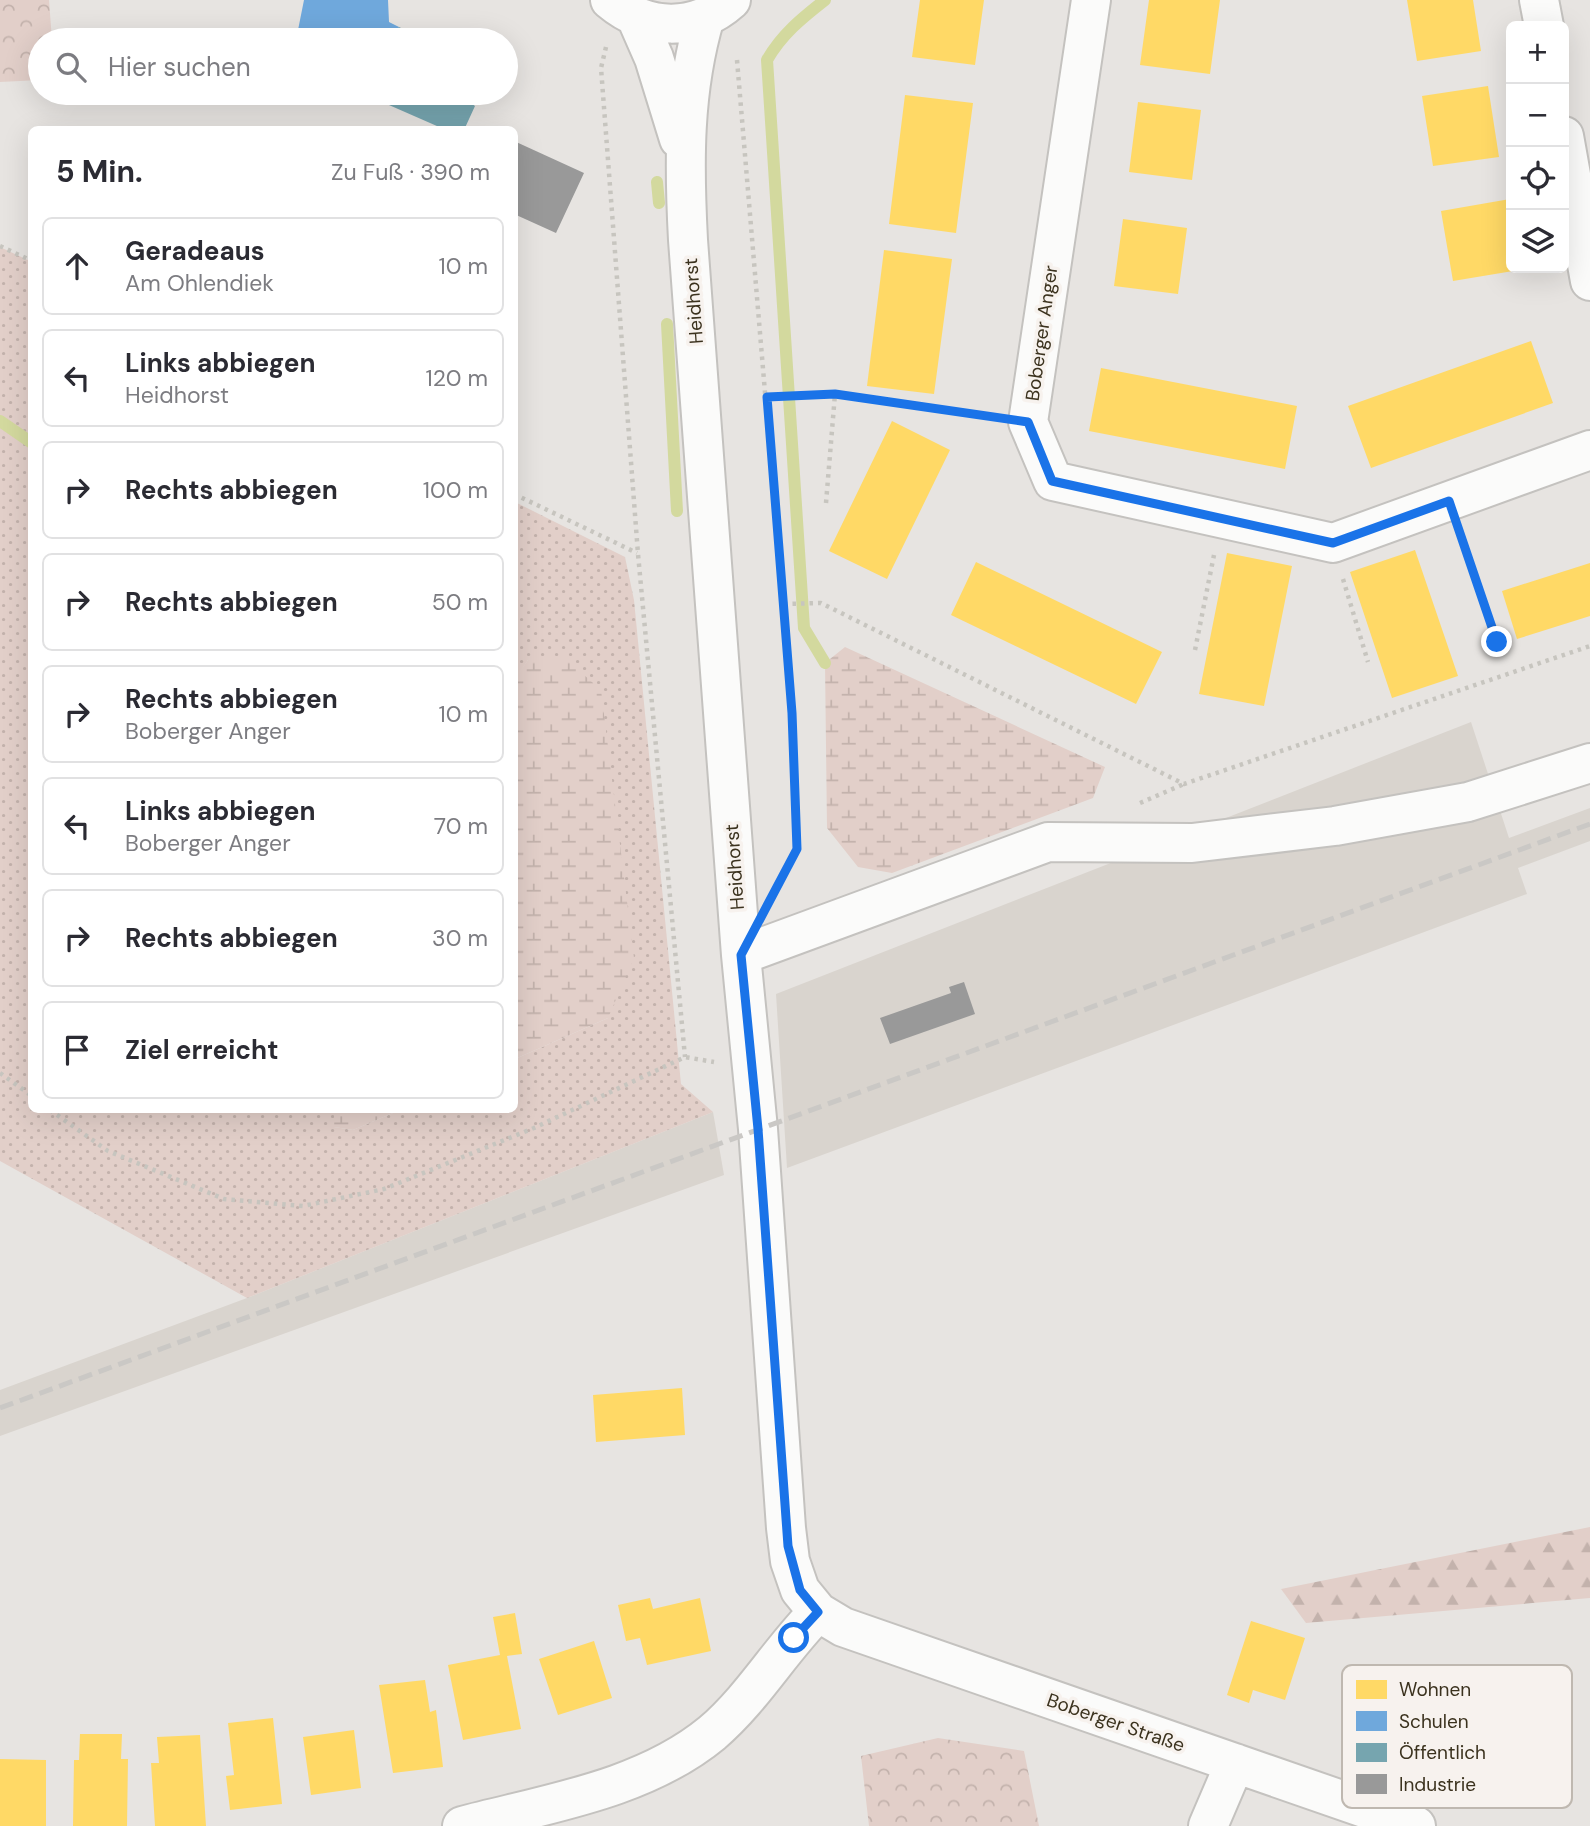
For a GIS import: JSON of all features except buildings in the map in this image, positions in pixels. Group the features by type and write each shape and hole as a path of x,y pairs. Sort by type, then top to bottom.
{"street":[{"name":"Boberger Anger","path":"1091,0 1028,422 1052,481 1333,543"},
{"path":"1539,0 1543,21"},
{"name":"Heidhorst","path":"623,8 670,25 718,8"},
{"name":"Heidhorst","path":"623,8 654,58 683,154"},
{"name":"Heidhorst","path":"718,8 695,55 683,154 741,955 753,1068 788,1546 800,1590 818,1612"},
{"path":"1566,147 1590,281"},
{"path":"1333,543 1590,450"},
{"path":"741,955 1048,842 1192,843 1335,826 1468,802 1590,763"},
{"path":"461,1826 610,1786 686,1752 733,1713 818,1612"},
{"name":"Boberger Straße","path":"818,1612 843,1627 1342,1800"},
{"path":"1209,1826 1235,1763"},
{"name":"Boberger Straße","path":"1364,1808 1416,1826"}],"path":[{"path":"606,45 601,68 638,554 685,1057"},
{"path":"736,56 792,713 797,849 772,896"},
{"path":"0,246 28,259"},
{"path":"825,503 835,394"},
{"path":"767,397 835,394 1028,422"},
{"path":"518,496 638,554"},
{"path":"1449,501 1497,642"},
{"path":"1195,650 1222,518"},
{"path":"1333,543 1368,662"},
{"path":"784,604 821,603 1184,784 1590,646"},
{"path":"54,1113 107,1151 224,1199 303,1206 384,1189 534,1128 685,1057 753,1068"},
{"path":"0,1073 28,1093"}],"shaded area":[{"path":"1471,722 1509,838 1590,808 1590,841 1518,868 1527,894 787,1168 776,994"},
{"path":"713,1112 724,1175 0,1436 0,1390 247,1298"}],"green space":[{"path":"0,0 49,0 51,28 28,28 28,81 0,82"},
{"path":"0,247 28,260 28,1113 334,1113 334,1127 353,1130 393,1113 518,1113 518,1058 608,1018 528,660 518,675 518,504 625,557 634,600 681,1084 713,1112 247,1298 0,1161"},
{"path":"845,647 1105,767 1093,798 892,873 858,867 827,828 825,663"},
{"path":"528,660 567,660 601,690 634,958 608,1018 518,1058 518,674"},
{"path":"334,1113 393,1113 353,1130 334,1127"},
{"path":"1590,1527 1590,1598 1306,1623 1281,1589"},
{"path":"938,1738 1024,1751 1039,1826 869,1826 861,1756"}],"waterway":[{"path":"825,0 786,34 767,60 804,628 825,663"},
{"path":"657,182 659,203"},
{"path":"667,324 677,511"},
{"path":"0,421 28,440"}],"railway":[{"path":"0,1408 1590,824"}],"route":[{"path":"794,1638 818,1612 800,1590 788,1546 781,1482 758,1129 741,955 797,849 792,713 767,397 835,394 1028,422 1052,481 1333,543 1449,501 1497,642"}]}
